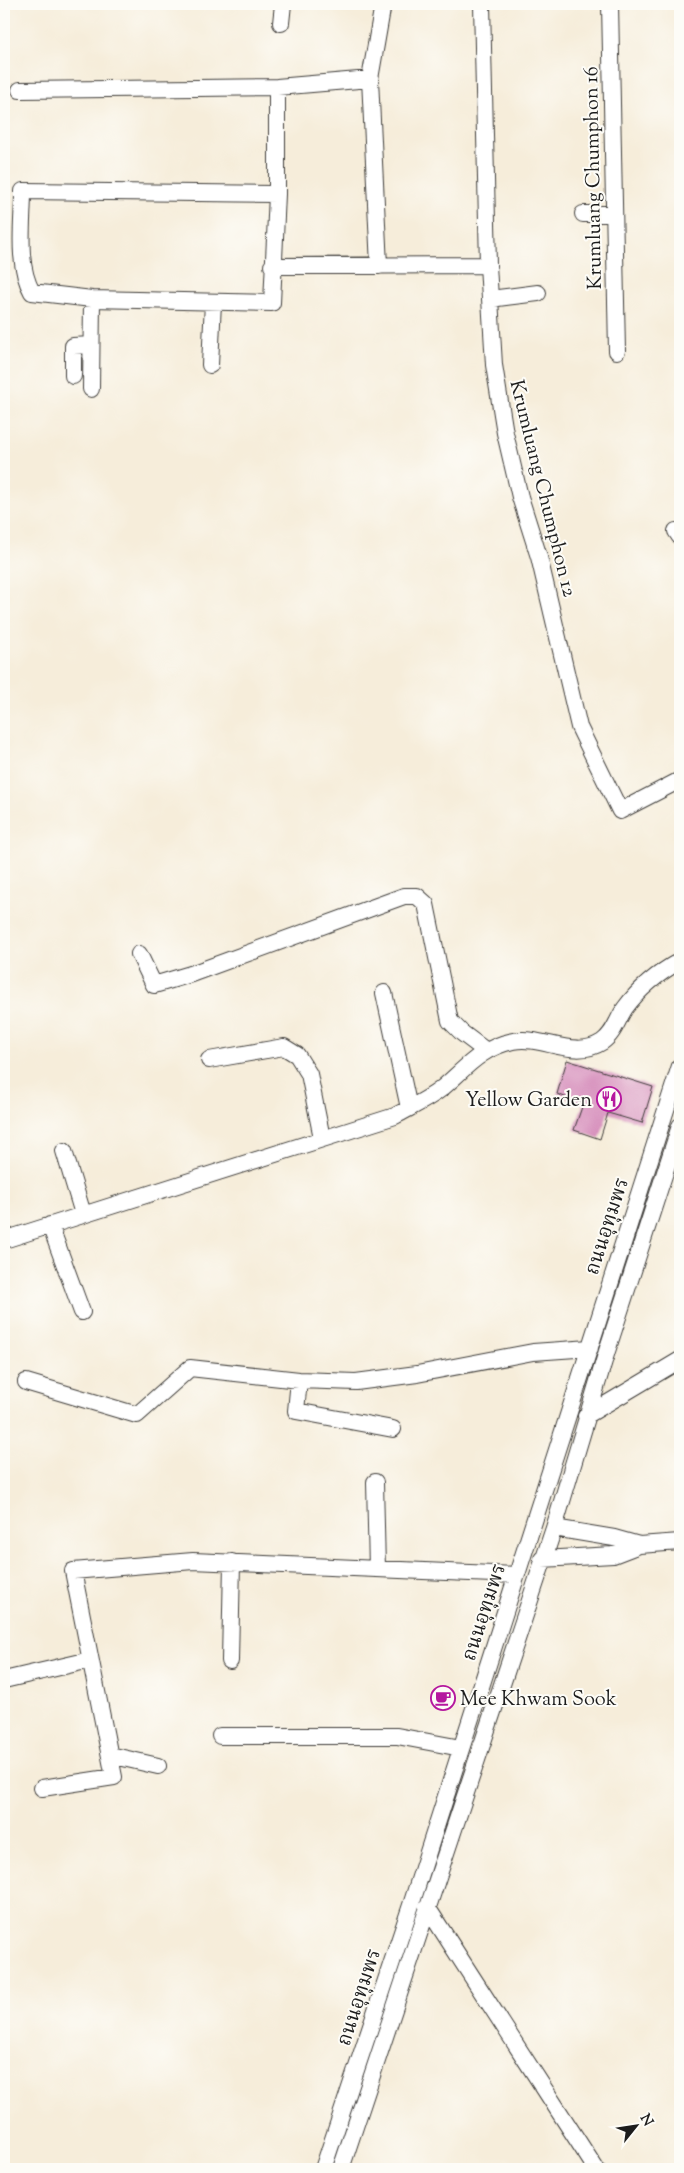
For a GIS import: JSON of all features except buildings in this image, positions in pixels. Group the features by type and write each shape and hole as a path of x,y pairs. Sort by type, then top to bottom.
{"street":[{"path":"281,23 283,4"},
{"path":"379,266 370,79 383,4"},
{"name":"Krumluang Chumphon 12","path":"482,4 488,265 494,365 505,433 520,497 539,557 579,727 620,812 680,780"},
{"name":"Krumluang Chumphon 16","path":"610,4 617,351"},
{"path":"20,90 277,87 370,79"},
{"path":"277,87 277,194 272,266 272,303 92,299 32,292 25,279 22,264 23,191 277,194"},
{"path":"583,214 614,214"},
{"path":"272,266 488,265"},
{"path":"490,299 538,293"},
{"path":"91,389 92,299"},
{"path":"210,366 213,302"},
{"path":"72,376 73,346 91,345"},
{"path":"139,954 154,985 191,974 404,896 417,896 426,904 450,1022 462,1034 486,1051"},
{"path":"4,1240 395,1116 441,1088 477,1056 512,1041 526,1040 569,1048 594,1046 611,1035 627,1005 657,975 680,961"},
{"path":"384,993 409,1108"},
{"path":"209,1060 284,1047 297,1055 308,1074 322,1138"},
{"name":"ถนนอุทุมพร","path":"323,2169 517,1575 680,1066"},
{"name":"ถนนอุทุมพร","path":"340,2169 542,1559 554,1528 586,1416 680,1126"},
{"path":"64,1151 83,1214"},
{"path":"50,1225 82,1312"},
{"path":"26,1382 137,1414 190,1368 299,1380 356,1382 417,1374 533,1352 590,1348"},
{"path":"586,1416 680,1360"},
{"path":"299,1380 296,1411 393,1429"},
{"path":"375,1482 378,1569"},
{"path":"554,1528 614,1538 639,1545"},
{"path":"542,1559 612,1555 639,1545 680,1542"},
{"path":"42,1788 114,1777 73,1571 193,1560 517,1575"},
{"path":"230,1661 232,1562"},
{"path":"4,1680 90,1660"},
{"path":"220,1736 397,1736 461,1748"},
{"path":"110,1755 158,1766"},
{"path":"427,1907 596,2169"}],"place":[{"name":"Yellow Garden","path":"609,1099"},
{"name":"Mee Khwam Sook","path":"443,1698"}]}
